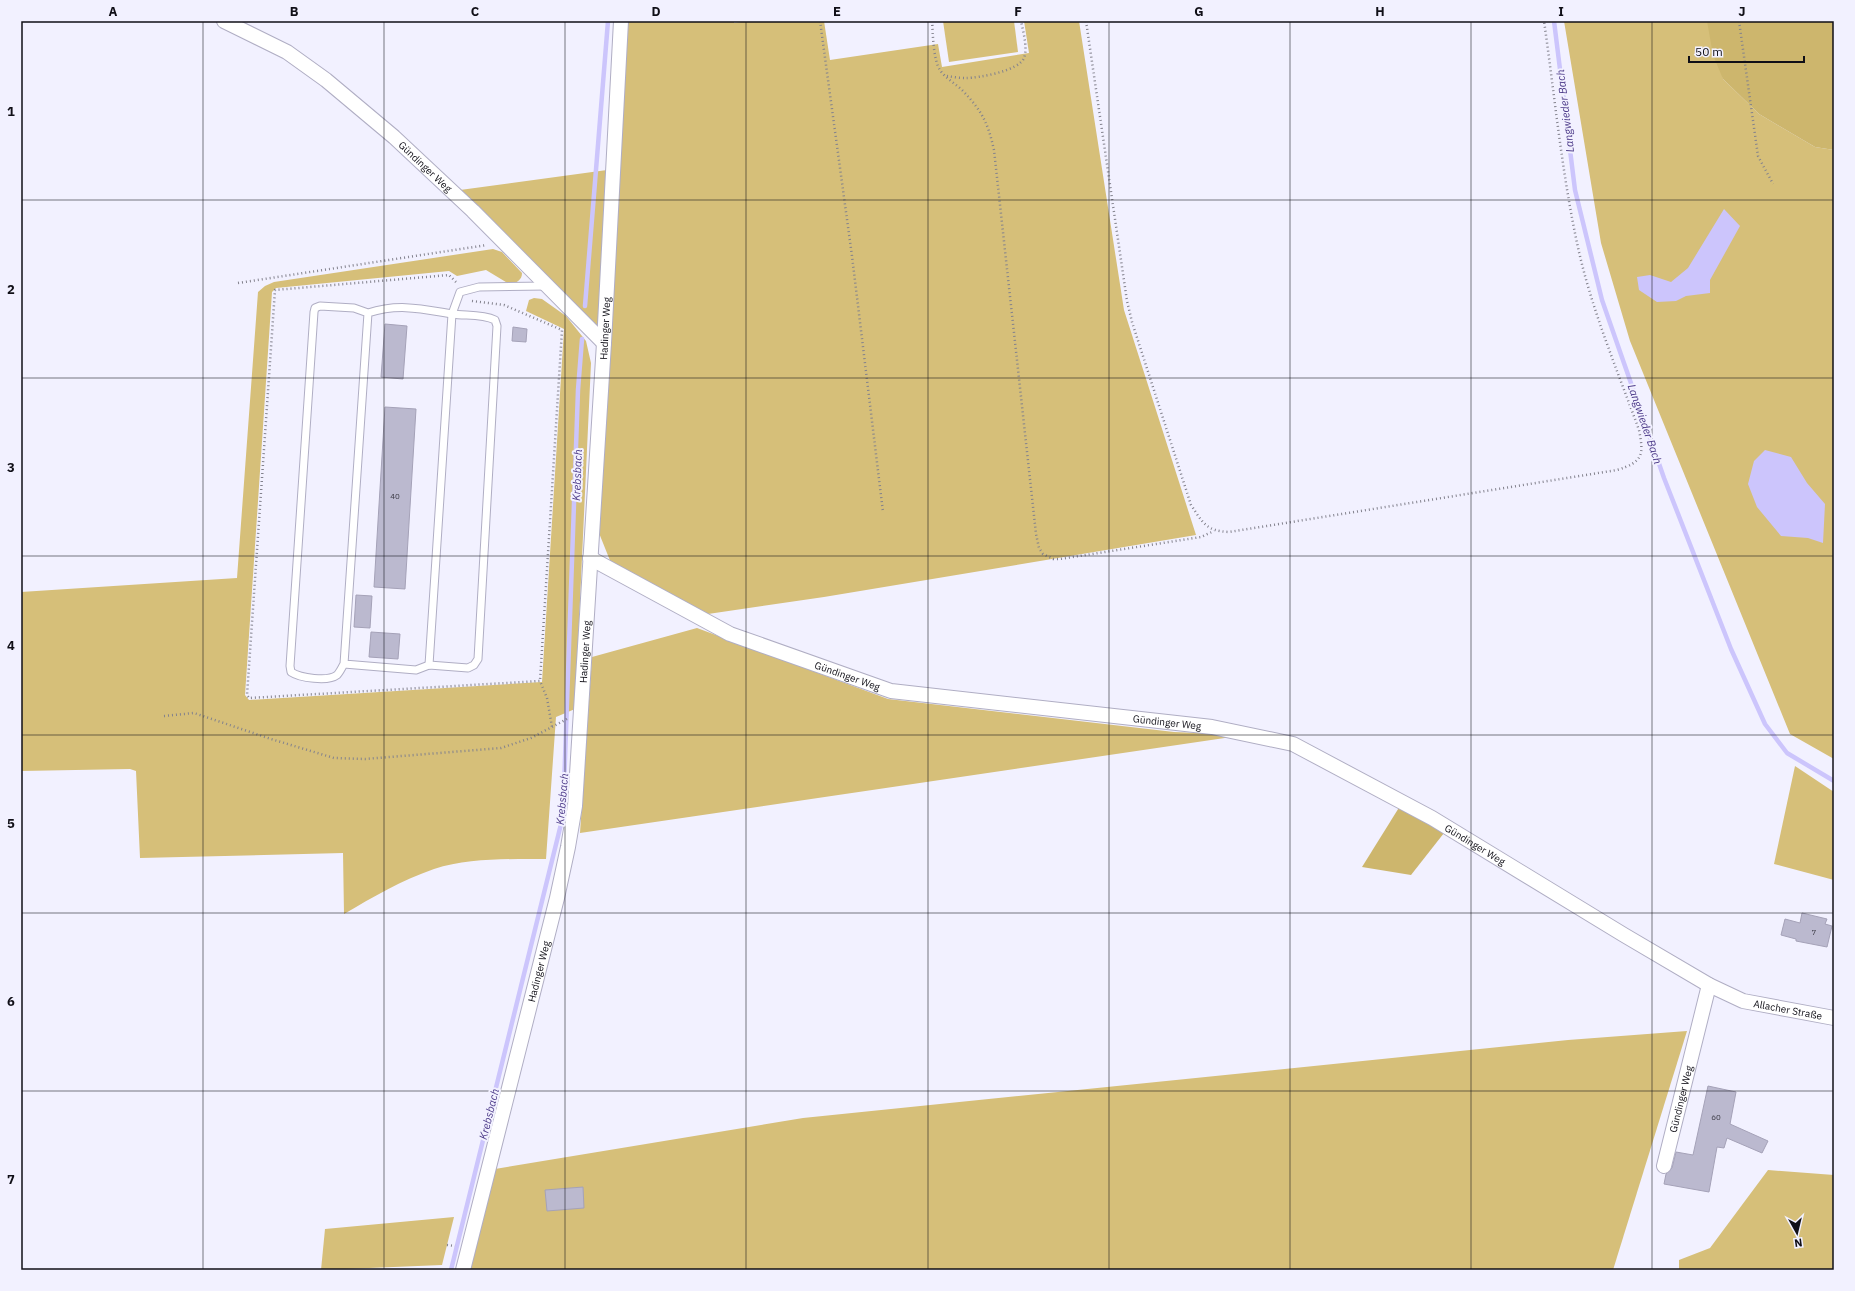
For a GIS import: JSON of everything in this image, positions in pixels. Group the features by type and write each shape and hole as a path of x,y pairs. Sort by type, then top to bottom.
{"street":[{"name":"Gündinger Weg","path":"224,21 287,52 326,80 394,137 505,242 604,343"},
{"name":"Hadinger Weg","path":"464,1270 555,906 575,806 604,343 620,21"},
{"name":"Gündinger Weg","path":"590,558 730,634 891,691 1212,727 1293,744 1432,818 1624,936 1709,985 1743,1001"},
{"name":"Gündinger Weg","path":"1664,1166 1709,985"},
{"name":"Allacher Straße","path":"1743,1001 1834,1018"}],"lane":[{"path":"429,666 452,314 456,298 460,292 479,287 547,286"},
{"path":"344,664 416,670 429,666 468,668 474,665 478,659 498,326 495,320 489,317 452,314 429,309 396,307 384,308 368,313 354,308 320,306 315,308 314,312 290,666 291,672 297,676 328,678 337,674 344,664 368,313"}],"path":[{"path":"820,21 853,263 883,512"},
{"path":"932,21 937,61 940,70 963,91 982,113 989,128 994,150 1036,534 1039,548 1043,554 1053,560 1201,537 1215,531"},
{"path":"946,76 964,78 981,76 1019,64 1024,58 1025,44 1021,21"},
{"path":"1086,21 1127,301 1132,322 1190,505 1205,526 1215,531 1229,532 1618,470 1630,466 1640,458 1642,448 1639,430 1598,318 1579,253 1566,184 1544,21"},
{"path":"1740,21 1758,156 1772,184"},
{"path":"238,283 505,242"},
{"path":"540,681 249,698 247,696 275,290 449,275 472,301 504,305 562,330 540,681 547,698 552,727"},
{"path":"164,716 194,713 334,758 365,759 501,748 531,738 556,724"}],"shaded area":[{"path":"628,21 734,21 734,23 749,21 824,21 830,60 938,44 942,67 1029,53 1024,21 1079,21 1124,310 1196,535 824,597 708,614 611,563 599,533"},
{"path":"943,21 1014,21 1018,52 949,62"},
{"path":"1564,21 1717,21 1723,79 1759,114 1815,147 1834,150 1834,759 1790,734 1630,341 1601,243"},
{"path":"1707,21 1834,21 1834,150 1815,147 1759,114 1723,79 1713,55"},
{"path":"607,170 598,327 460,190"},
{"path":"1724,209 1740,226 1710,280 1710,293 1686,296 1676,301 1657,302 1639,290 1637,277 1650,275 1671,282 1688,268"},
{"path":"493,249 502,252 522,273 519,280 511,285 486,270 457,276 449,271 276,288 272,292 245,695 249,700 542,682 564,329 526,311 529,300 534,298 542,299 566,316 586,341 591,363 575,709 556,717 546,859 504,859 447,865 422,873 377,895 344,914 343,853 140,858 136,771 130,769 21,771 21,592 237,578 258,292 265,286 274,282"},
{"path":"1765,450 1791,457 1807,483 1825,504 1823,543 1808,538 1781,536 1757,507 1748,484 1754,461"},
{"path":"697,628 888,699 1174,732 1245,735 580,833 592,657"},
{"path":"1795,766 1834,792 1834,880 1774,864"},
{"path":"1400,806 1444,833 1411,875 1362,867"},
{"path":"1687,1031 1613,1270 470,1270 495,1169 803,1118 1568,1040"},
{"path":"1768,1170 1834,1175 1834,1270 1679,1270 1679,1260 1710,1248"},
{"path":"454,1217 442,1265 321,1270 325,1229"}],"building":[{"path":"385,324 407,326 403,379 381,377"},
{"path":"513,327 527,329 526,342 512,341"},
{"path":"385,407 416,409 405,589 374,587"},
{"path":"356,595 372,596 370,628 354,627"},
{"path":"371,632 400,634 398,659 369,657"},
{"path":"1802,913 1827,919 1825,924 1832,926 1827,947 1796,941 1796,939 1781,935 1785,919 1800,923"},
{"path":"1708,1086 1736,1092 1730,1124 1768,1141 1762,1153 1727,1138 1724,1148 1717,1147 1709,1192 1664,1184 1666,1174 1672,1168 1676,1152 1693,1155"},
{"path":"583,1187 584,1208 547,1211 545,1190"}],"waterway":[{"path":"585,306 608,21"},
{"name":"Langwieder Bach","path":"1554,21 1575,190 1602,300 1664,478 1731,649 1765,724 1787,753 1834,781"},
{"name":"Krebsbach","path":"451,1270 563,816 578,390 582,339"}]}
